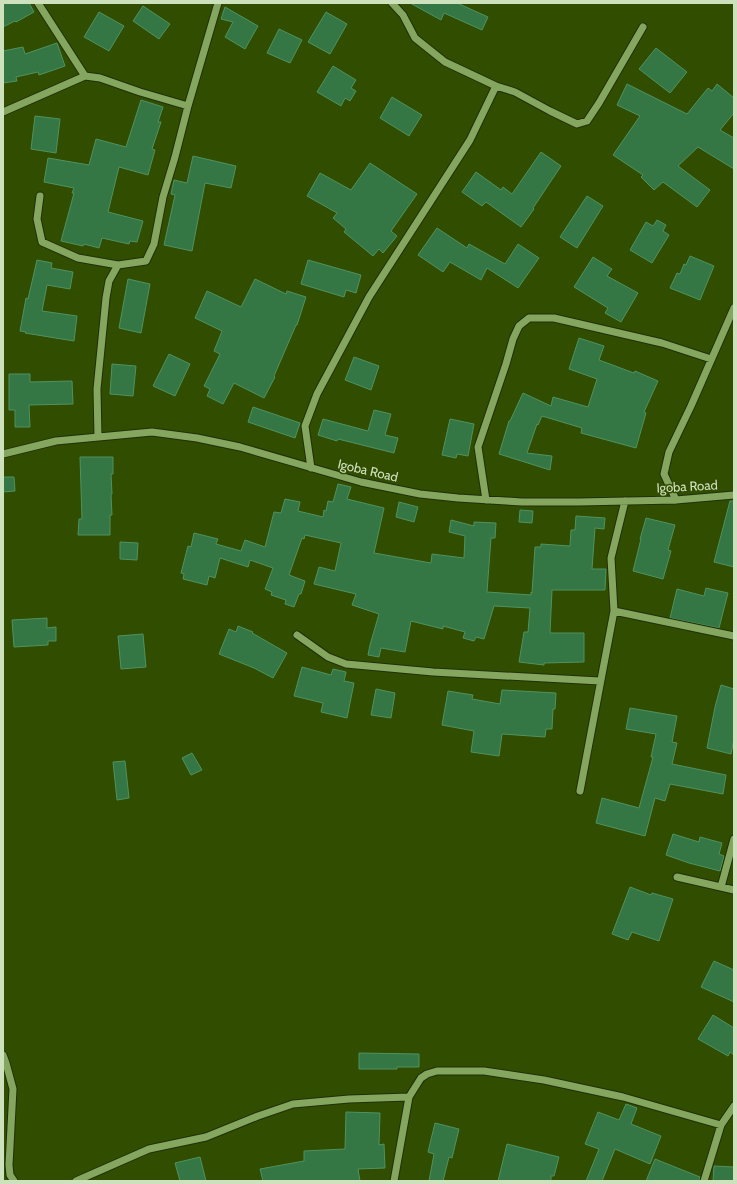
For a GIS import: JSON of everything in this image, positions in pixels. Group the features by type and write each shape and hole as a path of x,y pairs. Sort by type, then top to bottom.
{"street":[{"path":"38,3 85,76"},
{"path":"40,196 37,219 42,242 78,258 118,265 146,261 154,244 163,197 176,157 188,106 218,3"},
{"path":"392,3 403,15 415,38 445,62 496,86 515,92 550,112 577,124 587,120 599,103 643,27"},
{"path":"3,112 85,76 100,78 140,92 188,106"},
{"path":"311,468 305,426 318,394 369,297 470,140 496,86"},
{"path":"98,437 97,389 105,306 109,281 118,265"},
{"path":"676,500 664,474 669,452 734,308"},
{"path":"486,500 478,447 513,339 519,326 529,318 554,318 662,343 711,359"},
{"name":"Igoba Road","path":"3,454 56,442 152,432 197,438 240,447 360,482 420,494 458,498 530,502 676,500 734,496"},
{"path":"580,791 614,611 611,558 625,501"},
{"path":"614,611 734,636"},
{"path":"297,635 328,657 346,664 433,672 600,681"},
{"path":"721,887 734,839"},
{"path":"677,877 734,890"},
{"path":"3,1055 13,1089 9,1165 10,1175 14,1181"},
{"path":"394,1181 409,1097 421,1078 427,1074 437,1071 484,1071 544,1080 623,1097 721,1125"},
{"path":"76,1181 149,1149 206,1136 293,1104 349,1099 409,1097"},
{"path":"704,1181 721,1125 734,1106"}],"building":[{"path":"3,3 29,3 34,12 3,27"},
{"path":"410,3 457,3 488,17 482,30 444,13 441,20"},
{"path":"143,6 170,24 159,39 133,21"},
{"path":"225,7 258,26 245,49 225,37 233,22 221,19"},
{"path":"99,12 124,26 109,51 84,37"},
{"path":"326,12 347,24 330,54 308,42"},
{"path":"279,29 302,40 290,63 267,53"},
{"path":"57,43 65,66 39,75 38,72 16,77 17,81 3,83 3,51 23,47 25,54"},
{"path":"656,48 687,72 670,93 639,69"},
{"path":"333,66 356,80 351,88 356,91 350,101 345,98 341,106 317,92"},
{"path":"627,84 687,114 708,88 712,91 717,84 734,98 734,113 720,130 734,138 734,169 698,147 678,166 710,190 697,207 663,182 654,190 641,177 643,175 613,155 640,116 617,105"},
{"path":"392,97 422,115 409,136 380,118"},
{"path":"141,100 163,107 158,122 161,122 152,149 155,150 148,175 119,167 108,212 143,221 137,242 130,241 129,244 102,238 99,248 84,244 83,246 61,241 74,188 44,182 48,158 89,165 96,139 126,147"},
{"path":"35,116 60,119 56,153 31,149"},
{"path":"541,152 561,166 521,227 486,202 482,206 462,192 476,172 501,190 503,187 512,194"},
{"path":"193,156 236,166 231,188 205,183 192,251 164,245 175,195 171,194 174,180 187,183"},
{"path":"370,163 417,194 391,231 397,236 383,253 379,249 373,256 344,232 346,229 333,218 337,213 307,196 320,173 351,190"},
{"path":"587,196 603,206 577,248 560,237"},
{"path":"657,220 666,225 663,231 669,235 652,263 630,250 646,222 653,226"},
{"path":"437,228 467,248 469,244 505,264 518,244 539,258 518,288 487,268 481,280 450,262 443,272 418,255"},
{"path":"690,256 714,266 700,300 670,288 677,273 680,274 684,264 686,265"},
{"path":"593,257 612,269 607,276 638,293 621,322 605,313 608,308 574,287"},
{"path":"37,260 52,263 51,268 73,272 70,289 47,285 42,311 77,316 74,341 20,331 26,298 28,299"},
{"path":"308,260 361,275 356,293 346,290 344,297 301,284"},
{"path":"128,279 150,284 141,333 119,328"},
{"path":"255,279 286,294 287,291 306,297 297,325 274,376 275,377 264,398 234,383 223,404 207,396 210,389 204,386 220,354 214,351 222,331 195,318 207,291 241,307"},
{"path":"579,338 604,346 599,360 634,373 635,371 658,381 644,412 646,413 636,448 581,433 582,428 542,416 538,425 537,424 527,453 552,456 550,470 499,454 509,421 523,393 551,406 553,397 588,407 597,379 569,369"},
{"path":"169,354 190,364 175,396 153,386"},
{"path":"354,357 379,366 371,390 345,380"},
{"path":"112,364 136,366 133,396 110,394"},
{"path":"9,374 30,374 30,382 72,381 73,404 29,405 30,427 15,427 15,410 9,410"},
{"path":"253,407 300,423 295,438 248,422"},
{"path":"374,410 391,414 385,435 398,438 394,453 338,439 337,441 318,435 323,419 368,431"},
{"path":"450,419 474,424 468,456 457,454 456,458 442,455"},
{"path":"80,457 113,457 113,474 111,474 112,515 110,515 110,535 78,535 79,519 82,519"},
{"path":"3,477 14,477 15,491 3,492"},
{"path":"338,484 351,487 347,499 384,508 374,553 431,563 432,554 464,558 465,536 449,532 451,520 474,526 474,522 496,523 495,538 491,538 487,592 531,595 535,547 541,547 541,544 570,546 571,530 575,530 576,516 605,518 604,529 595,528 592,569 606,569 605,590 552,590 550,633 584,633 584,662 544,663 544,665 519,662 524,632 528,632 530,608 494,606 484,639 476,637 474,641 463,638 465,632 443,626 443,629 411,621 405,652 381,648 379,657 368,655 379,614 352,605 356,594 314,584 319,567 335,571 341,543 305,535 304,539 302,538 289,575 305,581 301,594 299,594 294,607 285,604 286,600 271,595 272,592 265,589 273,568 250,560 248,567 220,558 215,578 209,576 207,585 183,579 184,574 181,573 188,546 191,547 194,533 218,539 216,544 241,551 245,540 265,547 274,512 281,513 285,499 300,502 298,511 323,517 328,501 333,502"},
{"path":"730,501 734,501 734,567 714,562"},
{"path":"399,502 418,507 414,522 396,517"},
{"path":"520,510 533,511 532,523 519,522"},
{"path":"646,518 675,525 668,550 671,551 663,579 633,571"},
{"path":"120,542 138,543 137,560 120,559"},
{"path":"706,588 728,593 719,628 670,618 677,589 704,596"},
{"path":"47,618 47,628 56,627 56,641 48,641 48,645 14,647 12,620"},
{"path":"238,626 253,632 252,633 287,653 273,678 254,668 219,654 229,629 236,632"},
{"path":"143,634 146,667 121,669 118,636"},
{"path":"302,667 331,675 333,669 346,672 344,681 354,683 347,718 321,712 323,703 294,696"},
{"path":"721,685 734,689 734,739 731,754 707,748"},
{"path":"376,689 395,693 391,718 371,715"},
{"path":"502,690 556,693 555,709 553,709 552,729 546,729 545,737 502,734 499,756 471,752 474,731 442,725 448,691 473,695 472,699 500,704"},
{"path":"630,708 677,716 672,742 677,743 672,764 726,775 723,794 670,784 665,801 655,798 645,836 596,823 602,798 639,808 653,757 651,757 656,734 626,729"},
{"path":"192,753 202,770 191,775 182,758"},
{"path":"125,761 129,798 117,800 113,762"},
{"path":"673,834 699,842 700,837 722,843 719,854 724,856 720,871 666,855"},
{"path":"630,887 651,895 652,893 673,899 659,941 632,932 628,940 612,934"},
{"path":"714,961 734,970 734,1002 701,987"},
{"path":"713,1015 734,1028 734,1055 730,1052 728,1056 698,1039"},
{"path":"359,1053 419,1054 419,1067 397,1067 397,1069 359,1069"},
{"path":"626,1104 637,1108 631,1124 661,1136 650,1164 615,1149 602,1181 586,1181 599,1149 585,1144 598,1112 619,1120"},
{"path":"346,1112 380,1113 379,1145 384,1144 385,1168 358,1169 360,1181 263,1181 260,1169 304,1161 304,1151 345,1149"},
{"path":"435,1123 459,1129 452,1158 449,1157 443,1181 429,1181 434,1154 428,1152"},
{"path":"507,1144 559,1157 554,1176 551,1176 551,1181 498,1181"},
{"path":"200,1157 206,1181 180,1181 175,1163"},
{"path":"655,1159 700,1177 699,1181 646,1181"},
{"path":"714,1166 734,1167 734,1181 713,1181"}]}
